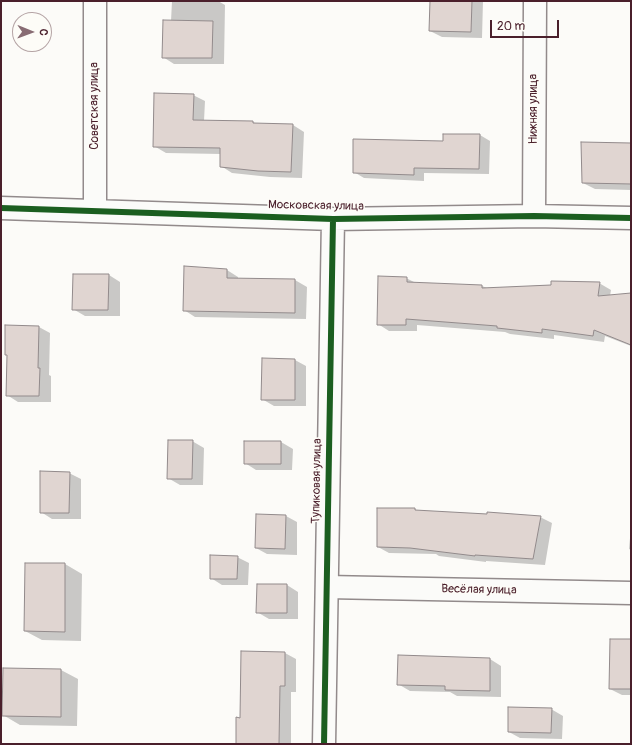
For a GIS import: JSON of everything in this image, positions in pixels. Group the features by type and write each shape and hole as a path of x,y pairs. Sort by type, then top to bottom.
{"street":[{"name":"Советская улица","path":"95,1 95,210"},
{"name":"Нижняя улица","path":"534,216 535,1"},
{"name":"Московская улица","path":"1,208 333,219 534,216 631,218"},
{"name":"Тупиковая улица","path":"324,744 333,219"},
{"name":"Весёлая улица","path":"327,587 631,593"}],"building":[{"path":"430,1 472,1 471,32 429,31"},
{"path":"163,20 213,21 212,58 162,58"},
{"path":"154,93 194,94 193,120 253,121 253,123 293,124 291,172 258,171 220,167 220,148 153,147"},
{"path":"443,134 480,134 479,169 414,168 414,175 353,173 353,139 443,141"},
{"path":"581,142 631,143 631,184 582,183"},
{"path":"184,266 227,269 227,278 295,279 295,313 183,311"},
{"path":"73,274 109,274 108,310 72,310"},
{"path":"378,276 407,277 407,282 482,285 482,288 551,285 551,281 600,282 598,296 631,293 631,345 594,330 593,336 542,329 542,333 497,328 497,326 406,319 406,325 377,325"},
{"path":"5,325 39,326 39,396 6,396 7,355 5,355"},
{"path":"262,358 295,359 295,400 261,400"},
{"path":"168,440 193,440 192,479 167,479"},
{"path":"244,441 281,441 281,464 244,464"},
{"path":"40,471 70,472 69,513 40,513"},
{"path":"377,508 415,508 415,510 487,514 487,512 541,516 533,559 475,556 410,548 377,547"},
{"path":"256,514 286,515 285,549 255,548"},
{"path":"210,555 238,556 237,579 210,579"},
{"path":"25,563 65,563 65,632 24,631"},
{"path":"257,584 287,584 287,613 256,613"},
{"path":"610,639 631,639 631,689 609,689"},
{"path":"241,651 285,652 285,686 280,686 279,744 236,744 236,717 240,718"},
{"path":"398,655 490,658 490,691 445,690 445,686 397,685"},
{"path":"3,668 61,669 61,717 2,716"},
{"path":"508,707 552,708 551,733 508,732"}],"cycle path":[{"path":"1,208 333,219 534,216 631,218"},
{"path":"324,744 333,219"}]}
